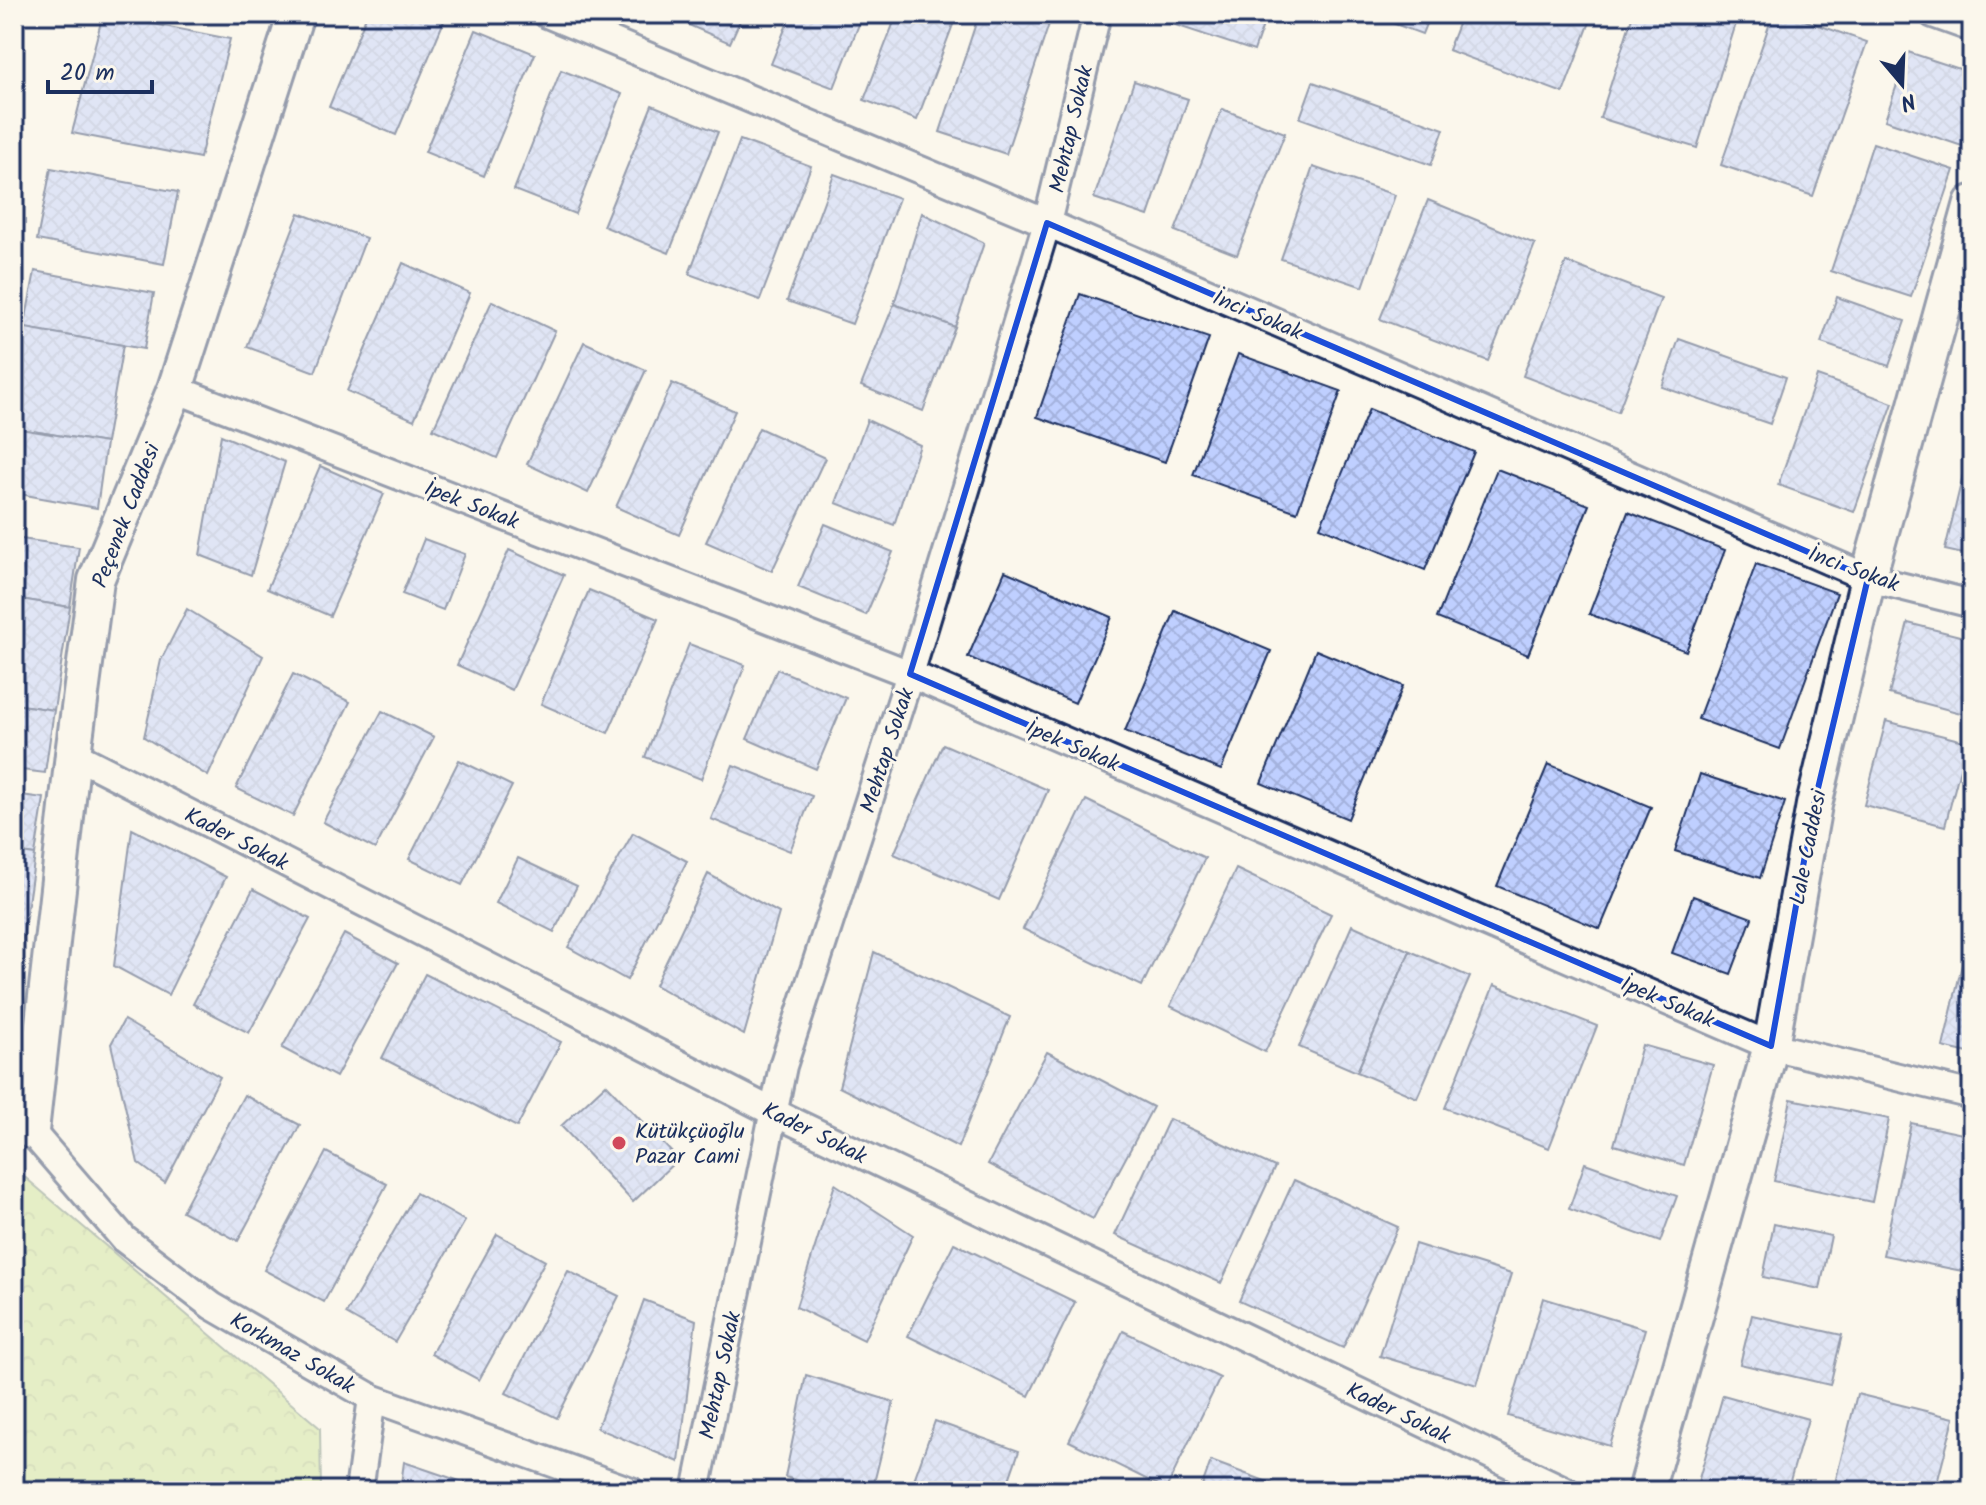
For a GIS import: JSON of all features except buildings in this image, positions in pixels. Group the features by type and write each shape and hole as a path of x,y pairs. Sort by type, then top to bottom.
{"street":[{"name":"Peçenek Caddesi","path":"23,1124 96,580 175,389 296,14"},
{"name":"İnci Sokak","path":"547,14 1047,223 1868,578 1972,604"},
{"name":"Mehtap Sokak","path":"696,1491 783,1066 910,674 1047,223 1097,14"},
{"path":"1933,14 1972,28"},
{"name":"Lale Caddesi","path":"1646,1491 1771,1046 1814,805 1868,578 1972,203"},
{"name":"İpek Sokak","path":"175,389 910,674 1771,1046 1972,1095"},
{"name":"Kader Sokak","path":"73,754 773,1112 1566,1491"},
{"name":"Korkmaz Sokak","path":"23,1124 124,1239 212,1306 372,1398 631,1491"},
{"path":"359,1491 372,1398"}],"highlighted area":[{"path":"1047,223 1868,578 1814,805 1771,1046 910,674"}],"green space":[{"path":"14,1168 320,1428 321,1491 14,1491"}],"place":[{"name":"Kütükçüoğlu Pazar Cami","path":"619,1143"}]}
